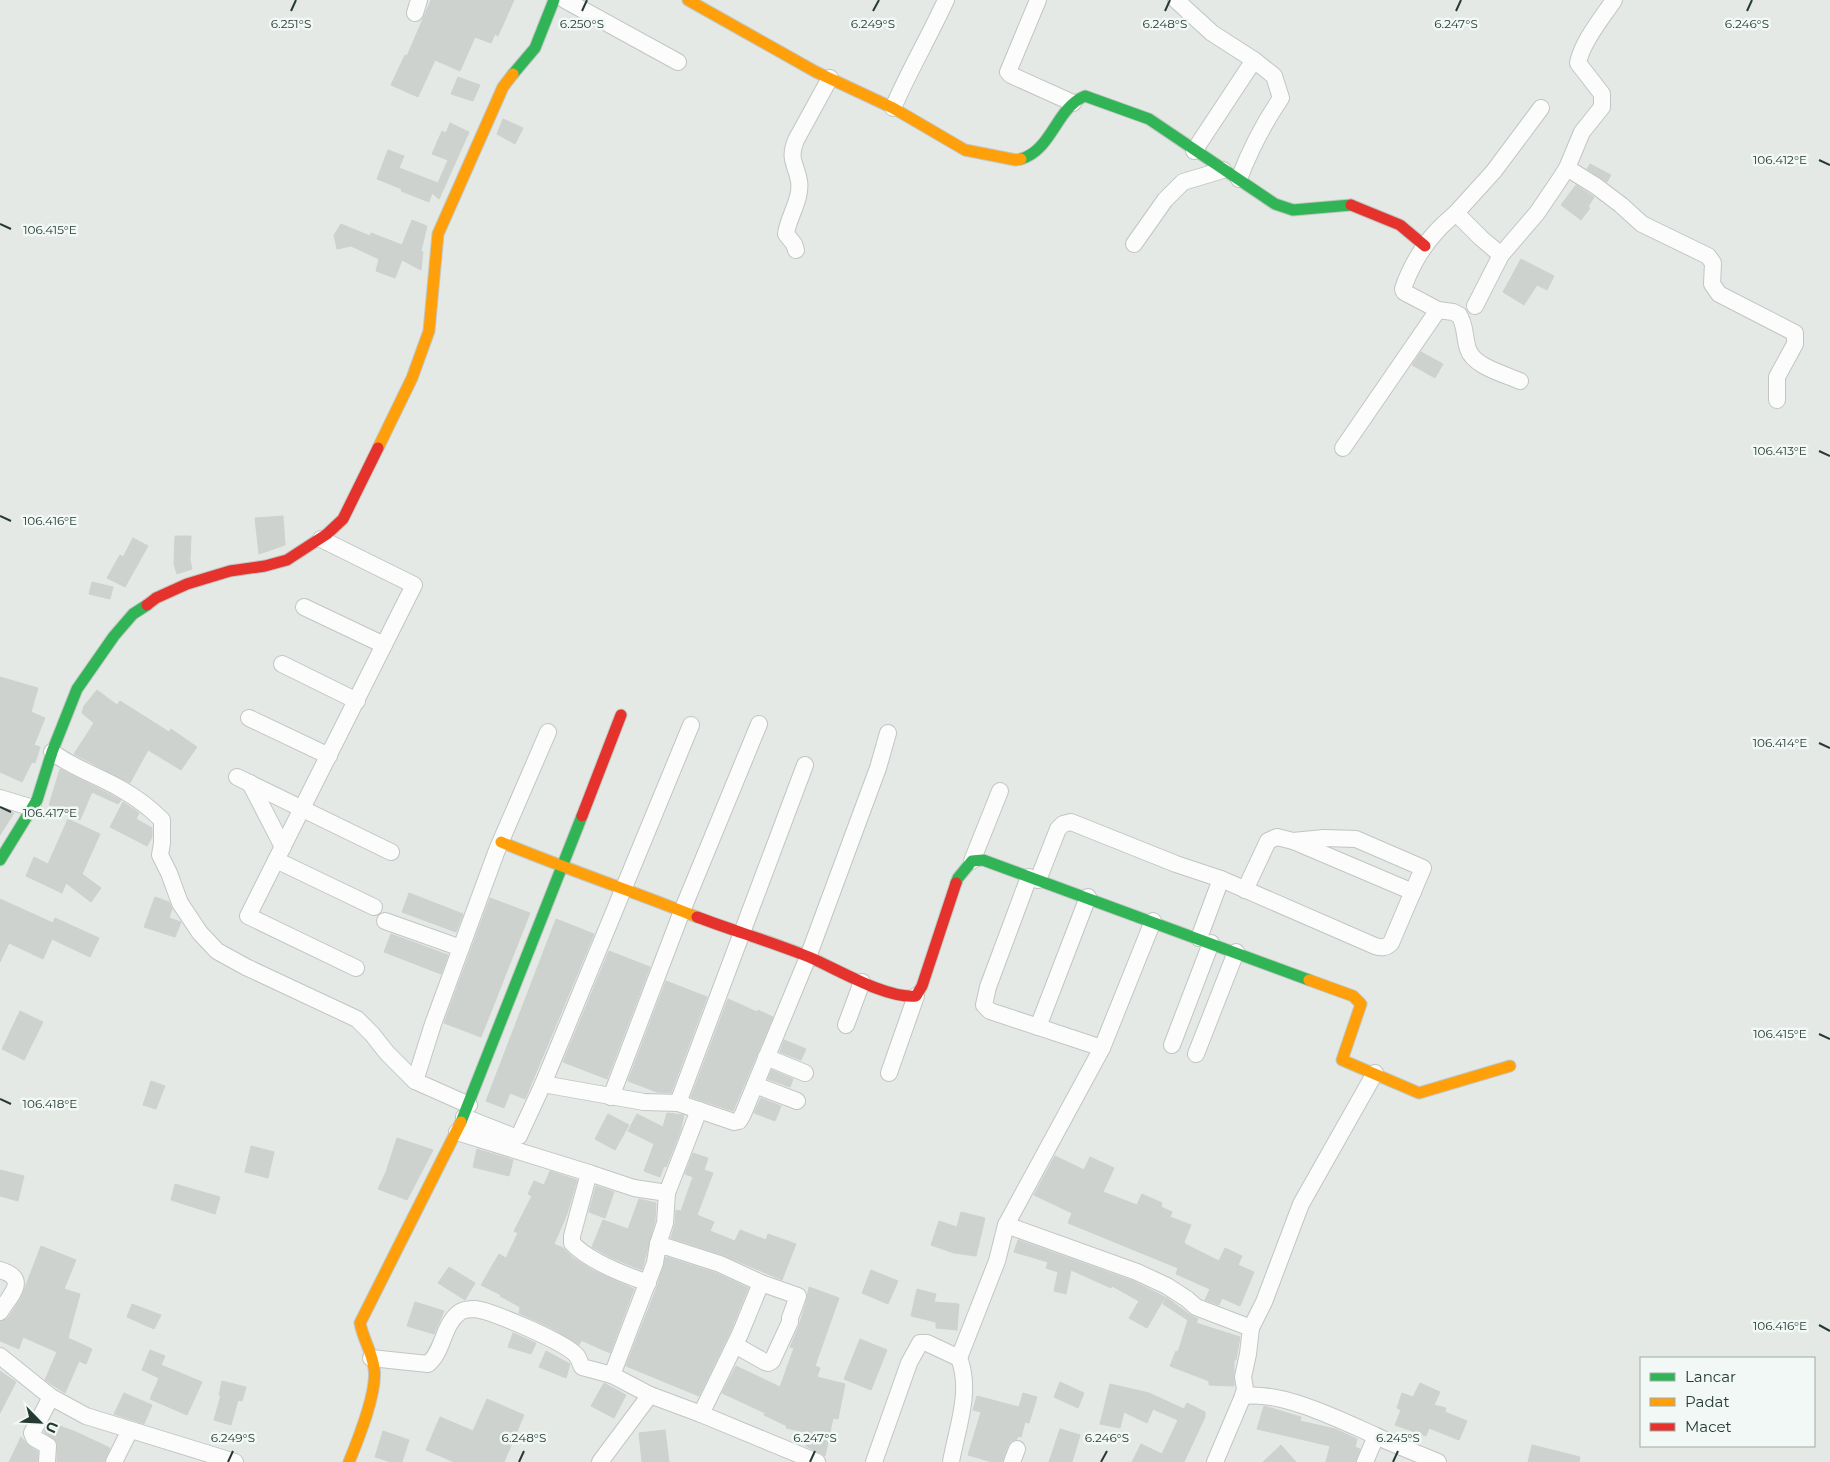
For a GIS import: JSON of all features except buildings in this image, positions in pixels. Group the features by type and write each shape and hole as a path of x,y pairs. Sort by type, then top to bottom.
{"street":[{"path":"0,860 33,808 52,752 77,689 114,636 133,614 156,598 187,584 230,571 265,566 287,560 321,539 343,518 412,378 429,332 438,234 503,87 534,48 554,0"},
{"path":"565,0 678,62"},
{"path":"688,0 816,72 893,108 965,150 1016,160 1031,156 1039,150 1073,103 1085,96 1149,119 1275,204 1293,210 1348,204 1400,225 1425,246"},
{"path":"893,108 946,0"},
{"path":"1038,0 1008,72 1073,103"},
{"path":"1176,0 1212,33 1254,60 1274,76 1281,98 1246,160 1239,179"},
{"path":"1475,306 1501,255 1537,213 1567,168 1582,132 1602,107 1602,94 1578,63 1579,56 1614,0"},
{"path":"1194,151 1254,60"},
{"path":"796,250 796,246 786,234 799,192 799,182 791,151 830,78"},
{"path":"1520,381 1471,357 1465,330 1459,315 1453,312 1438,310 1404,292 1403,289 1407,277 1425,246 1494,171 1541,108"},
{"path":"1567,168 1602,191 1642,224 1708,256 1713,263 1712,284 1719,294 1795,333 1795,344 1776,377 1777,400"},
{"path":"1134,244 1166,200 1183,182 1224,170"},
{"path":"1456,213 1475,234 1501,255"},
{"path":"1343,448 1438,310"},
{"path":"321,539 414,585 248,916 356,968"},
{"path":"304,607 384,645"},
{"path":"282,664 357,700"},
{"path":"348,1462 374,1385 375,1370 362,1335 360,1323 464,1118 621,715"},
{"path":"249,718 329,756"},
{"path":"611,1097 682,910 759,724"},
{"path":"464,1118 512,1136 518,1136 543,1084 691,725"},
{"path":"415,1081 433,1024 501,842 548,732"},
{"path":"543,1084 644,1102 678,1103 734,1122 739,1121 808,957 878,768 888,733"},
{"path":"52,752 68,763 120,788 140,800 162,820 160,855 180,903 200,933 217,952 358,1019 387,1053 415,1081 464,1118 589,1173 634,1188 668,1193"},
{"path":"678,1103 805,765"},
{"path":"374,907 280,854 244,780 391,852"},
{"path":"889,1073 916,996 922,986 958,878 972,862 1000,791"},
{"path":"0,798 33,808"},
{"path":"1102,1048 990,1011 984,1004 1034,878 1058,829 1063,824 1070,822 1176,864 1221,879 1380,948 1391,943 1424,868 1356,839 1324,838 1293,841"},
{"path":"1245,890 1268,841 1276,837 1293,841 1413,892"},
{"path":"1346,864 1356,839"},
{"path":"501,842 562,867 624,888 741,934 808,957 862,982 907,997 916,996"},
{"path":"972,862 983,860 1205,940 1353,996 1361,1004 1342,1060 1419,1092 1510,1066"},
{"path":"1172,1045 1205,940 1221,879"},
{"path":"1038,1027 1088,897"},
{"path":"385,920 461,948"},
{"path":"959,1358 997,1260 1006,1225 1102,1048 1153,921"},
{"path":"1196,1054 1236,952"},
{"path":"846,1025 862,982"},
{"path":"766,1058 805,1073"},
{"path":"1216,1462 1245,1389 1243,1378 1251,1328 1264,1302 1301,1204 1375,1073"},
{"path":"755,1085 797,1101"},
{"path":"612,1375 655,1263 658,1244 665,1223 668,1193 699,1110"},
{"path":"589,1173 572,1236 572,1244 578,1250 612,1269 648,1283"},
{"path":"1006,1225 1137,1272 1167,1286 1196,1307 1251,1328"},
{"path":"658,1244 720,1264 761,1283 798,1296 790,1322 772,1361 768,1363 735,1345"},
{"path":"0,1270 16,1278 16,1284 0,1312"},
{"path":"701,1414 735,1345 761,1283"},
{"path":"371,1358 428,1364 435,1358 449,1324 461,1311 474,1309 506,1319 537,1333 569,1350 576,1356 582,1366 612,1375 650,1394 817,1462"},
{"path":"874,1462 909,1363 916,1346 920,1343 927,1343 959,1358 964,1370 966,1387 950,1462"},
{"path":"0,1356 51,1397 86,1416 234,1462"},
{"path":"600,1462 650,1394"},
{"path":"1243,1396 1251,1395 1280,1399 1334,1417 1438,1462"},
{"path":"47,1462 48,1446 34,1438 32,1433 51,1397"},
{"path":"114,1462 130,1430"},
{"path":"1365,1462 1376,1436"}],"traffic: fast":[{"path":"513,74 535,48 554,0"},
{"path":"1021,159 1040,147 1067,110 1085,96 1149,119 1275,204 1293,210 1351,205"},
{"path":"0,860 37,800 52,752 77,689 114,636 133,614 147,605"},
{"path":"461,1122 582,816"},
{"path":"956,883 972,861 983,860 1309,980"}],"traffic: slow":[{"path":"688,0 816,72 893,108 965,150 1016,160 1021,159"},
{"path":"378,448 412,378 429,331 438,234 503,87 513,74"},
{"path":"501,842 697,917"},
{"path":"1309,980 1353,996 1361,1004 1342,1060 1419,1093 1510,1066"},
{"path":"349,1462 370,1402 374,1378 373,1362 360,1323 461,1122"}],"traffic: jam":[{"path":"1351,205 1400,225 1425,246"},
{"path":"147,605 156,598 187,584 230,571 265,566 287,560 327,534 343,519 378,448"},
{"path":"582,816 621,715"},
{"path":"697,917 809,957 876,988 904,996 916,996 922,986 956,883"}]}
